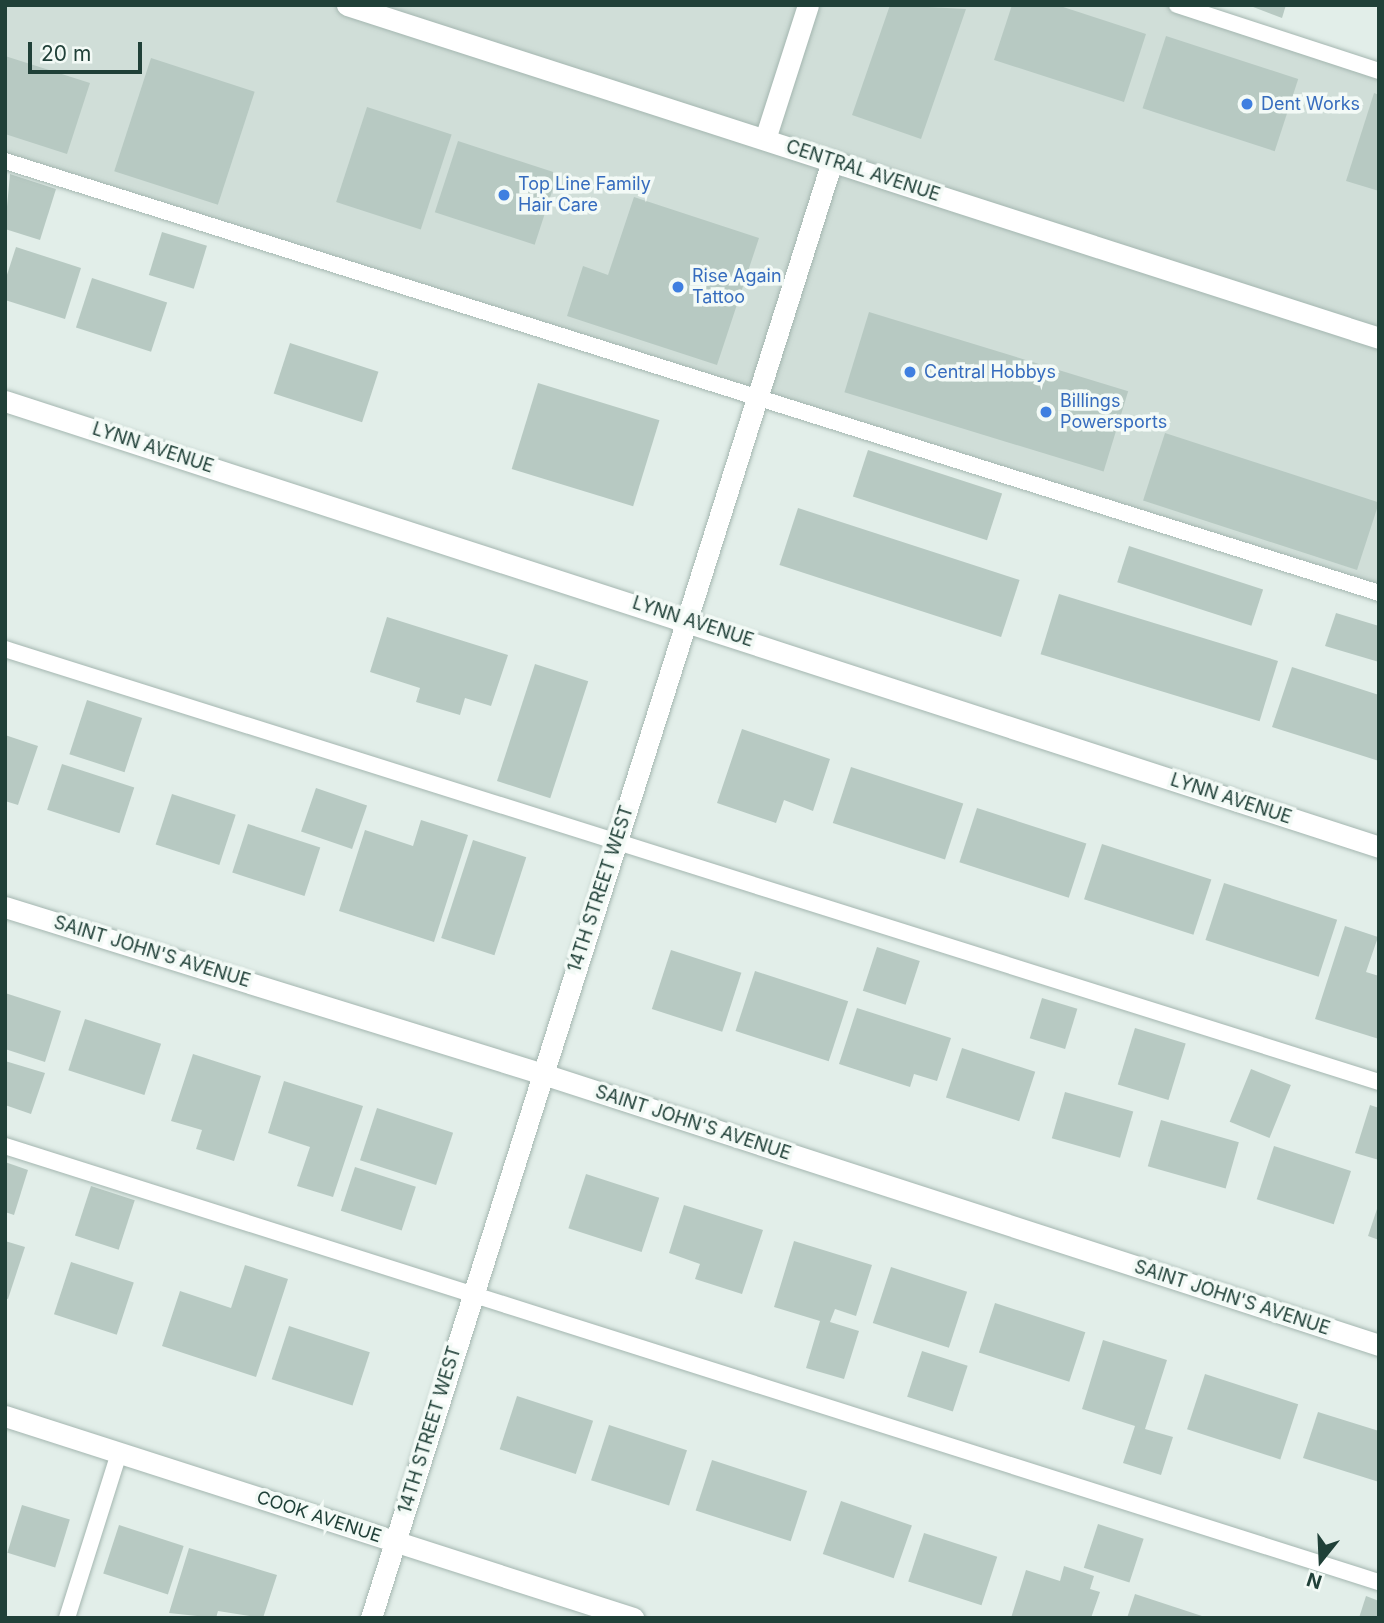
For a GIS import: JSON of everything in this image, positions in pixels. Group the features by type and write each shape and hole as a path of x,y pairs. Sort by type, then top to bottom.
{"street":[{"name":"CENTRAL AVENUE","path":"347,5 1379,338"},
{"path":"765,139 808,5"},
{"name":"14TH STREET WEST","path":"371,1618 540,1073 689,620 832,161"},
{"name":"LYNN AVENUE","path":"5,401 689,620 1379,847"},
{"name":"SAINT JOHN'S AVENUE","path":"5,907 540,1073 1379,1345"},
{"name":"COOK AVENUE","path":"5,1416 633,1618"}],"lane":[{"path":"1177,5 1379,71"},
{"path":"5,161 1379,593"},
{"path":"5,649 616,845 1379,1082"},
{"path":"5,1146 1379,1582"},
{"path":"67,1618 119,1452"}],"shaded area":[{"path":"5,5 1177,5 1379,71 1379,596 5,162"}],"building":[{"path":"890,5 966,9 921,139 852,115"},
{"path":"1012,5 1057,5 1146,34 1124,102 994,60"},
{"path":"1248,5 1286,5 1282,18"},
{"path":"1166,36 1298,79 1275,151 1143,108"},
{"path":"5,56 90,83 67,154 5,134"},
{"path":"151,58 255,92 218,205 114,171"},
{"path":"1374,93 1379,95 1379,191 1346,181"},
{"path":"367,107 452,135 421,230 336,202"},
{"path":"458,141 558,173 535,245 435,212"},
{"path":"10,174 56,189 40,240 5,229"},
{"path":"634,197 759,238 717,365 567,316 583,266 608,275"},
{"path":"162,232 207,246 194,289 149,275"},
{"path":"16,247 81,268 65,319 5,300 5,281"},
{"path":"92,278 167,302 151,352 76,327"},
{"path":"869,312 1128,391 1104,472 844,392"},
{"path":"290,343 378,372 362,422 274,393"},
{"path":"538,383 659,420 633,506 512,469"},
{"path":"1165,433 1379,503 1357,570 1143,501"},
{"path":"868,450 1002,494 987,540 853,497"},
{"path":"798,508 1020,580 1001,637 779,565"},
{"path":"1129,546 1263,590 1251,626 1117,582"},
{"path":"1059,594 1278,661 1260,721 1041,654"},
{"path":"1336,613 1379,626 1379,662 1325,646"},
{"path":"387,617 508,655 491,706 465,698 460,715 416,702 420,688 370,672"},
{"path":"535,664 588,681 550,798 497,781"},
{"path":"1292,667 1379,695 1379,761 1272,727"},
{"path":"87,700 142,718 125,772 69,754"},
{"path":"742,729 830,759 813,811 784,800 776,823 717,803"},
{"path":"5,735 38,746 18,805 5,801"},
{"path":"62,764 134,787 119,833 47,810"},
{"path":"851,767 963,803 945,860 833,823"},
{"path":"316,788 367,806 352,849 301,831"},
{"path":"172,794 236,815 219,865 156,844"},
{"path":"977,808 1086,844 1069,898 959,862"},
{"path":"421,820 468,835 434,942 339,911 365,830 413,846"},
{"path":"248,824 320,847 305,896 232,873"},
{"path":"473,840 526,857 494,955 441,938"},
{"path":"1102,844 1211,880 1193,935 1084,899"},
{"path":"1224,883 1337,920 1319,977 1205,940"},
{"path":"1345,926 1378,937 1366,972 1379,976 1379,1039 1315,1019"},
{"path":"877,947 920,961 906,1005 863,991"},
{"path":"671,950 741,973 722,1032 652,1009"},
{"path":"755,971 848,1001 829,1061 736,1031"},
{"path":"5,993 61,1011 45,1062 5,1049"},
{"path":"1042,998 1077,1009 1065,1049 1030,1038"},
{"path":"857,1008 951,1038 937,1081 914,1074 910,1087 839,1064"},
{"path":"85,1019 161,1044 144,1095 68,1070"},
{"path":"1135,1028 1186,1043 1168,1100 1118,1084"},
{"path":"962,1048 1035,1072 1019,1121 946,1097"},
{"path":"193,1054 261,1076 234,1161 196,1149 202,1130 171,1121"},
{"path":"5,1061 45,1073 31,1114 5,1105"},
{"path":"1251,1069 1291,1085 1270,1138 1230,1122"},
{"path":"284,1081 363,1106 333,1197 297,1186 310,1147 268,1133"},
{"path":"1065,1092 1133,1112 1120,1158 1052,1138"},
{"path":"1370,1105 1379,1108 1379,1160 1355,1153"},
{"path":"377,1108 453,1133 436,1185 360,1160"},
{"path":"1161,1120 1239,1142 1226,1188 1148,1166"},
{"path":"1274,1146 1351,1171 1334,1224 1257,1199"},
{"path":"5,1162 28,1170 14,1215 5,1212"},
{"path":"355,1167 416,1187 402,1231 341,1211"},
{"path":"586,1174 659,1198 642,1252 568,1228"},
{"path":"91,1186 135,1200 119,1250 75,1235"},
{"path":"684,1205 763,1230 742,1294 695,1279 700,1264 669,1253"},
{"path":"1379,1206 1379,1240 1368,1236"},
{"path":"5,1241 25,1247 8,1299 5,1298"},
{"path":"794,1241 872,1265 856,1316 835,1309 830,1322 859,1331 844,1379 806,1368 820,1321 774,1307"},
{"path":"71,1262 134,1282 117,1335 54,1314"},
{"path":"245,1265 288,1279 256,1377 162,1346 180,1291 231,1308"},
{"path":"891,1267 967,1292 949,1348 873,1323"},
{"path":"995,1303 1085,1332 1069,1382 979,1352"},
{"path":"289,1326 370,1352 353,1406 272,1379"},
{"path":"1103,1340 1167,1360 1145,1429 1173,1437 1161,1475 1123,1463 1135,1426 1082,1409"},
{"path":"922,1351 968,1366 953,1411 907,1397"},
{"path":"1205,1374 1298,1404 1280,1459 1187,1429"},
{"path":"517,1396 593,1421 576,1474 500,1449"},
{"path":"1318,1412 1379,1431 1379,1482 1303,1458"},
{"path":"609,1425 687,1450 669,1506 591,1480"},
{"path":"712,1460 807,1491 791,1541 696,1510"},
{"path":"841,1501 912,1525 894,1578 823,1554"},
{"path":"22,1505 70,1520 55,1567 7,1553"},
{"path":"1098,1524 1144,1539 1129,1583 1084,1568"},
{"path":"119,1525 184,1546 168,1595 103,1574"},
{"path":"924,1533 997,1557 981,1605 908,1582"},
{"path":"189,1548 277,1575 263,1618 218,1611 216,1618 169,1613"},
{"path":"1064,1566 1094,1576 1090,1589 1100,1592 1091,1618 1011,1618 1026,1570 1060,1581"},
{"path":"1135,1594 1205,1617 1205,1618 1127,1618"},
{"path":"1366,1596 1379,1601 1379,1618 1359,1618"}],"place":[{"name":"Dent Works","path":"1247,104"},
{"name":"Top Line Family Hair Care","path":"504,195"},
{"name":"Rise Again Tattoo","path":"678,287"},
{"name":"Central Hobbys","path":"910,372"},
{"name":"Billings Powersports","path":"1046,412"}]}
